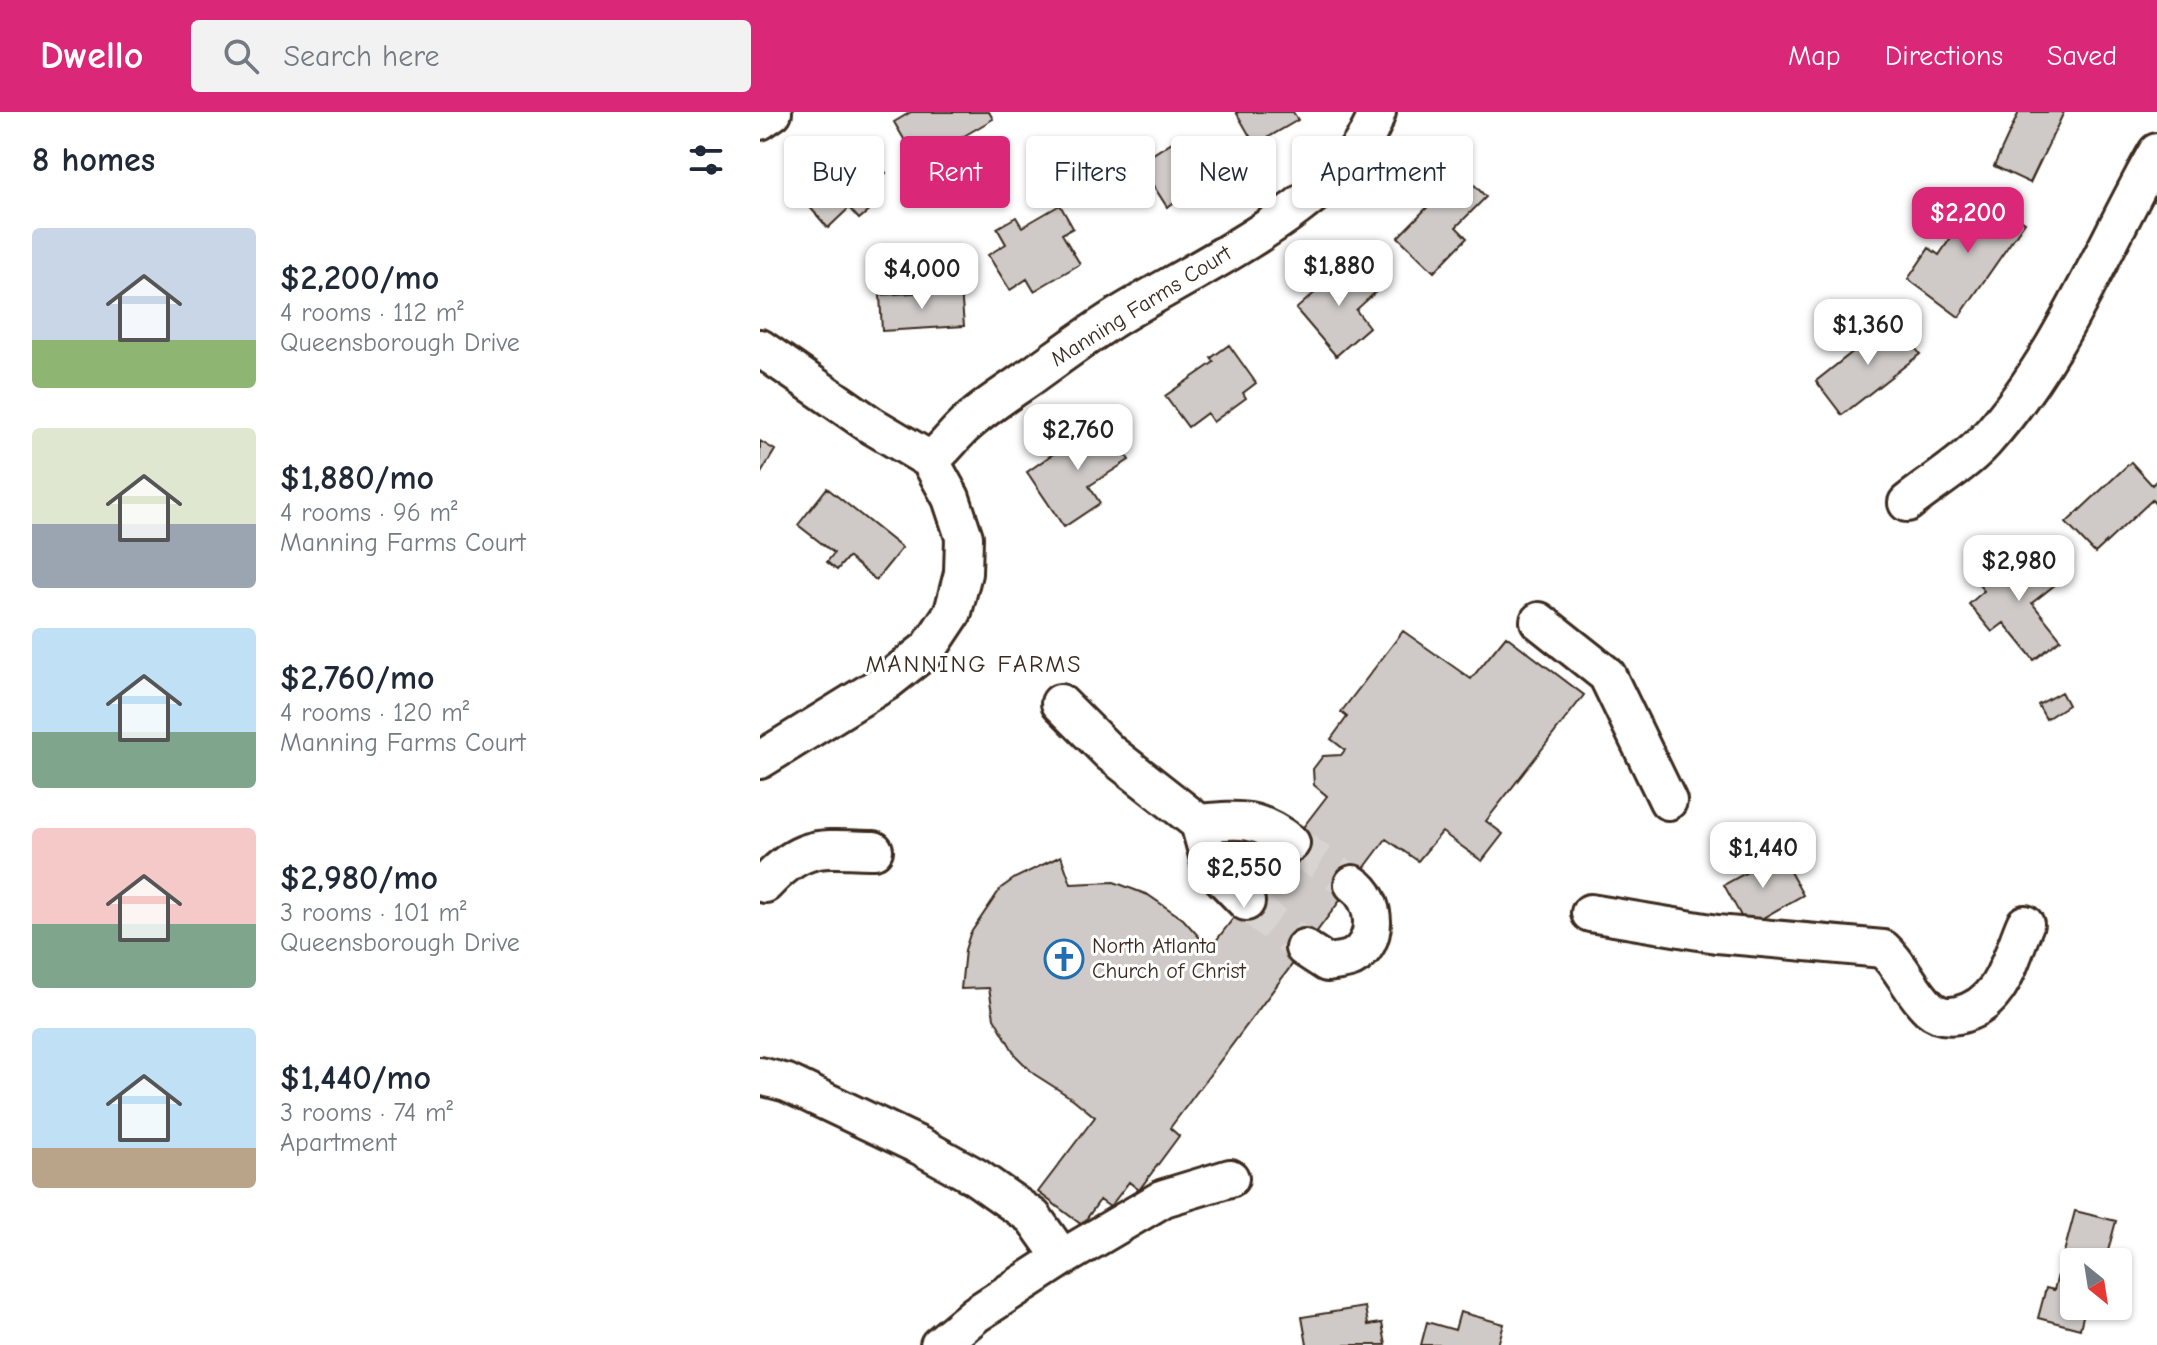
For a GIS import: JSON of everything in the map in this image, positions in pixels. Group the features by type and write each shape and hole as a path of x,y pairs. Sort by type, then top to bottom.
{"street":[{"path":"760,121 773,112"},
{"name":"Manning Farms Court","path":"930,460 961,428 1117,317 1275,223 1325,184 1355,153 1377,112"},
{"path":"1907,503 1982,444 2030,387 2065,328 2157,152"},
{"path":"760,348 871,425 930,460 951,498 964,537 963,573 953,612 929,648 886,682 760,760"},
{"path":"1539,621 1607,675 1668,801"},
{"path":"1060,703 1110,753 1199,823 1211,866 1246,902"},
{"path":"1199,823 1237,819 1269,827 1291,843"},
{"path":"765,884 784,864 814,848 874,850"},
{"path":"1304,948 1327,963 1352,958 1363,948 1372,931 1370,908 1366,893 1353,884"},
{"path":"1590,913 1717,934 1883,949 1898,962 1930,1009 1947,1017 1973,1011 1996,993 2025,924"},
{"path":"760,1076 787,1083 920,1146 976,1177 1033,1217 1062,1258"},
{"path":"939,1345 976,1314 1062,1258 1164,1198 1230,1178"}],"building":[{"path":"911,112 989,112 993,119 964,136 902,136 894,122"},
{"path":"1236,112 1293,112 1298,120 1270,136 1250,136"},
{"path":"2019,112 2064,112 2030,183 1994,166"},
{"path":"1171,143 1171,204 1167,207 1155,188 1155,153"},
{"path":"1473,183 1486,197 1456,227 1467,238 1434,272 1398,237 1427,208 1473,208"},
{"path":"1982,192 2025,222 1959,317 1908,279 1929,248 1939,255"},
{"path":"811,208 849,208 828,228"},
{"path":"849,208 872,208 859,219"},
{"path":"1055,208 1062,208 1073,228 1062,234 1080,264 1034,291 1027,279 1010,290 988,255 1006,244 997,228 1016,217 1022,227"},
{"path":"1351,261 1377,291 1356,310 1369,327 1336,356 1296,309"},
{"path":"961,290 964,326 882,331 880,295"},
{"path":"1893,320 1920,354 1842,415 1816,381"},
{"path":"1229,345 1256,383 1243,393 1246,398 1213,422 1207,413 1188,427 1165,396 1214,362 1211,358"},
{"path":"1102,420 1129,460 1089,486 1100,503 1064,527 1027,472"},
{"path":"760,441 775,450 760,475"},
{"path":"2131,462 2152,485 2157,480 2157,506 2152,500 2095,553 2066,523"},
{"path":"827,488 902,548 876,580 848,557 837,570 827,562 834,553 798,525"},
{"path":"2038,551 2061,580 2032,603 2061,639 2034,660 2004,623 1992,632 1969,604 1984,591 1979,585 2014,558 2021,566"},
{"path":"1403,631 1471,679 1506,636 1584,695 1486,821 1503,834 1482,861 1442,832 1418,861 1386,839 1170,1128 1179,1136 1139,1190 1129,1182 1110,1207 1100,1200 1082,1225 1038,1192 1095,1117 1034,1074 1016,1056 994,1018 989,988 961,989 970,934 1001,888 1061,856 1071,884 1114,882 1148,895 1183,919 1212,946 1327,796 1314,785 1313,769 1323,756 1341,755 1345,750 1331,739 1347,717 1341,712"},
{"path":"2061,692 2068,705 2046,719 2038,705"},
{"path":"1780,854 1803,895 1747,927 1724,885"},
{"path":"2075,1211 2116,1221 2109,1248 2065,1248"},
{"path":"2060,1267 2060,1320 2082,1320 2080,1329 2038,1318 2046,1288 2054,1290"},
{"path":"1365,1307 1368,1325 1382,1323 1386,1345 1307,1345 1302,1317"},
{"path":"1460,1312 1504,1324 1498,1345 1421,1345 1427,1322 1455,1330"}],"tunnel":[{"path":"1291,843 1353,884"},
{"path":"1246,902 1304,948"}],"place":[{"name":"North Atlanta Church of Christ","path":"1064,959"}],"district":[{"name":"MANNING FARMS","path":"974,664"}]}
